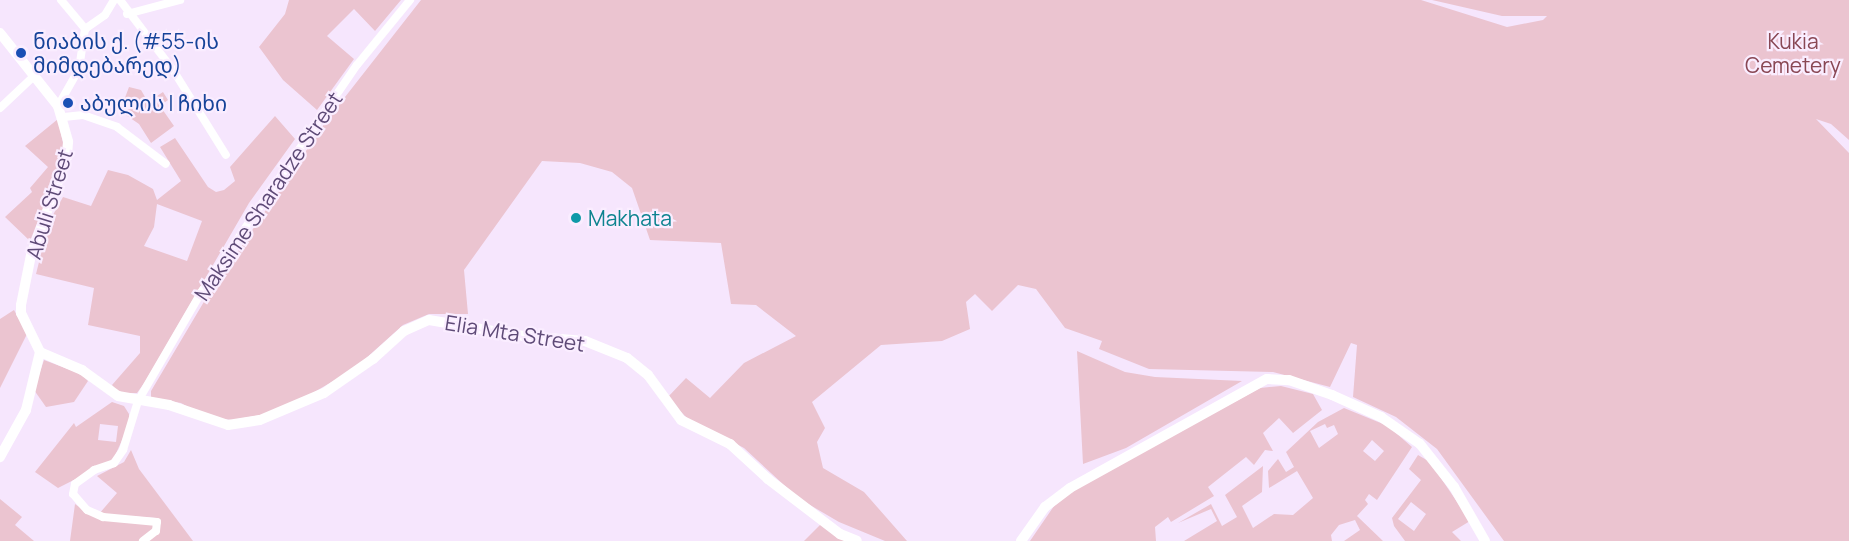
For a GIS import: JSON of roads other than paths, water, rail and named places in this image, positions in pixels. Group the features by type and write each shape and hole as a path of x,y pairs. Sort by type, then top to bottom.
{"street":[{"path":"61,0 85,29"},
{"path":"58,106 79,69 85,29 105,15 114,0"},
{"path":"120,0 127,14 165,58 226,155"},
{"path":"127,14 180,0"},
{"name":"Maksime Sharadze Street","path":"143,541 156,531 158,526 153,519 103,517 87,510 74,494 75,484 94,470 114,463 123,450 138,401 202,291 293,156 410,0"},
{"path":"0,33 58,106 64,117 83,116 117,127 166,164"},
{"path":"0,108 33,77"},
{"name":"Abuli Street","path":"40,352 21,313 21,305 42,220 67,158 64,117"},
{"name":"Elia Mta Street","path":"40,352 82,370 118,396 169,405 220,425 260,420 324,393 373,359 404,331 429,320 524,336 585,341 627,358 648,375 681,420 730,444 768,479 840,534 857,541"},
{"path":"0,457 26,410 40,352"},
{"path":"1022,541 1045,507 1070,488 1267,379 1289,380 1332,395 1382,417 1420,444 1454,488 1485,541"}],"place":[{"name":"ნიაბის ქ. (#55-ის მიმდებარედ)","path":"21,53"},
{"name":"აბულის I ჩიხი","path":"68,103"},
{"name":"Makhata","path":"576,218"}],"park label":[{"name":"Kukia Cemetery","path":"1793,53"}]}
